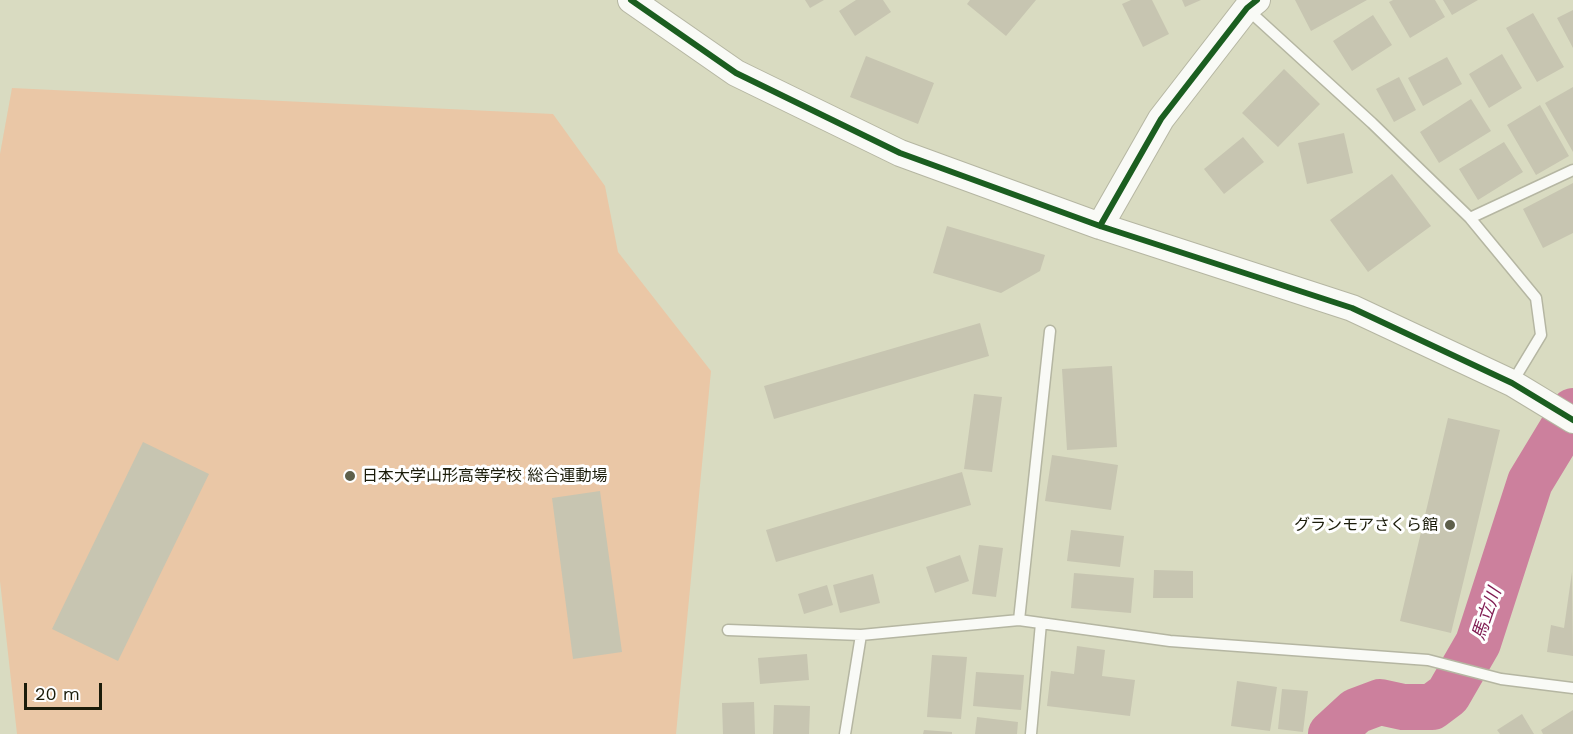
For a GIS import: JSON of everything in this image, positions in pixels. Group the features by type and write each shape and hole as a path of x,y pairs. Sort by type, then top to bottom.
{"street":[{"path":"631,0 736,73 900,153 1100,226 1352,308 1512,382 1573,420"},
{"path":"1100,226 1161,119 1249,3"}],"lane":[{"path":"1249,3 1470,218 1536,298 1541,335 1512,382"},
{"path":"1470,218 1573,170"},
{"path":"1019,620 1050,331"},
{"path":"728,630 861,634 1019,620 1170,641 1428,660 1501,678 1573,687"},
{"path":"1031,734 1041,623"},
{"path":"845,734 861,634"}],"shaded area":[{"name":"日本大学山形高等学校 総合運動場","path":"12,88 553,114 605,186 618,252 711,371 676,734 17,734 0,581 0,154"}],"building":[{"path":"805,0 824,0 810,8"},
{"path":"856,0 883,0 891,12 855,36 839,11"},
{"path":"970,0 1036,0 1006,36 967,4"},
{"path":"1131,0 1152,0 1169,34 1143,47 1122,4"},
{"path":"1182,0 1201,0 1185,7"},
{"path":"1295,0 1367,0 1311,31"},
{"path":"1393,0 1435,0 1445,17 1410,38 1389,2"},
{"path":"1443,0 1478,0 1452,15"},
{"path":"1573,10 1573,48 1557,18"},
{"path":"1533,13 1564,67 1537,82 1506,28"},
{"path":"1373,15 1392,45 1352,71 1333,41"},
{"path":"1502,54 1522,88 1489,108 1469,74"},
{"path":"866,56 934,83 918,124 850,97"},
{"path":"1447,57 1462,84 1423,106 1408,78"},
{"path":"1284,69 1320,104 1278,147 1242,113"},
{"path":"1399,77 1416,110 1394,122 1376,89"},
{"path":"1573,87 1573,152 1545,103"},
{"path":"1471,99 1491,131 1439,163 1420,132"},
{"path":"1540,105 1569,156 1536,175 1507,125"},
{"path":"1344,133 1353,173 1307,184 1298,143"},
{"path":"1243,137 1264,162 1224,194 1204,169"},
{"path":"1504,142 1523,172 1478,200 1459,169"},
{"path":"1392,174 1431,226 1368,272 1330,220"},
{"path":"1573,183 1573,233 1543,248 1523,209"},
{"path":"947,226 1045,255 1040,271 1001,293 933,273"},
{"path":"980,323 989,356 774,419 764,386"},
{"path":"1112,366 1117,447 1067,450 1062,369"},
{"path":"974,394 1002,397 992,472 964,469"},
{"name":"グランモアさくら館","path":"1448,418 1500,430 1451,633 1400,621"},
{"path":"143,442 209,474 118,661 52,629"},
{"path":"1052,455 1118,465 1111,510 1045,501"},
{"path":"962,472 971,505 776,562 766,530"},
{"path":"600,491 622,652 573,659 552,498"},
{"path":"1071,530 1124,536 1120,567 1067,561"},
{"path":"979,545 1003,548 996,597 972,594"},
{"path":"960,555 969,581 935,593 926,567"},
{"path":"1154,570 1193,571 1193,598 1153,598"},
{"path":"1572,572 1573,656 1547,652 1551,625 1564,628"},
{"path":"1074,573 1134,578 1131,613 1071,608"},
{"path":"873,574 880,603 840,613 833,585"},
{"path":"827,585 833,605 804,614 798,594"},
{"path":"1077,646 1105,650 1102,676 1135,680 1130,716 1047,706 1051,671 1074,674"},
{"path":"807,654 809,680 760,684 758,658"},
{"path":"932,655 967,657 961,719 927,717"},
{"path":"976,672 1024,675 1021,710 973,706"},
{"path":"1237,681 1277,687 1270,731 1231,726"},
{"path":"1282,689 1308,691 1303,732 1278,729"},
{"path":"754,702 755,734 723,734 722,703"},
{"path":"774,705 810,706 809,734 773,734"},
{"path":"1573,710 1573,734 1543,734 1541,730"},
{"path":"1522,714 1534,734 1500,734 1497,730"},
{"path":"977,717 1018,722 1017,734 975,734"},
{"path":"924,730 952,732 952,734 923,734"}],"waterway":[{"name":"馬立川","path":"1331,734 1356,711 1380,702 1403,707 1432,707 1448,695 1478,643 1530,482 1573,411"}],"cycle path":[{"path":"631,0 736,73 900,153 1100,226 1352,308 1512,383 1573,420"},
{"path":"1100,226 1161,119 1247,8 1257,0"}],"place":[{"name":"日本大学山形高等学校 総合運動場","path":"350,476"},
{"name":"グランモアさくら館","path":"1450,525"}]}
